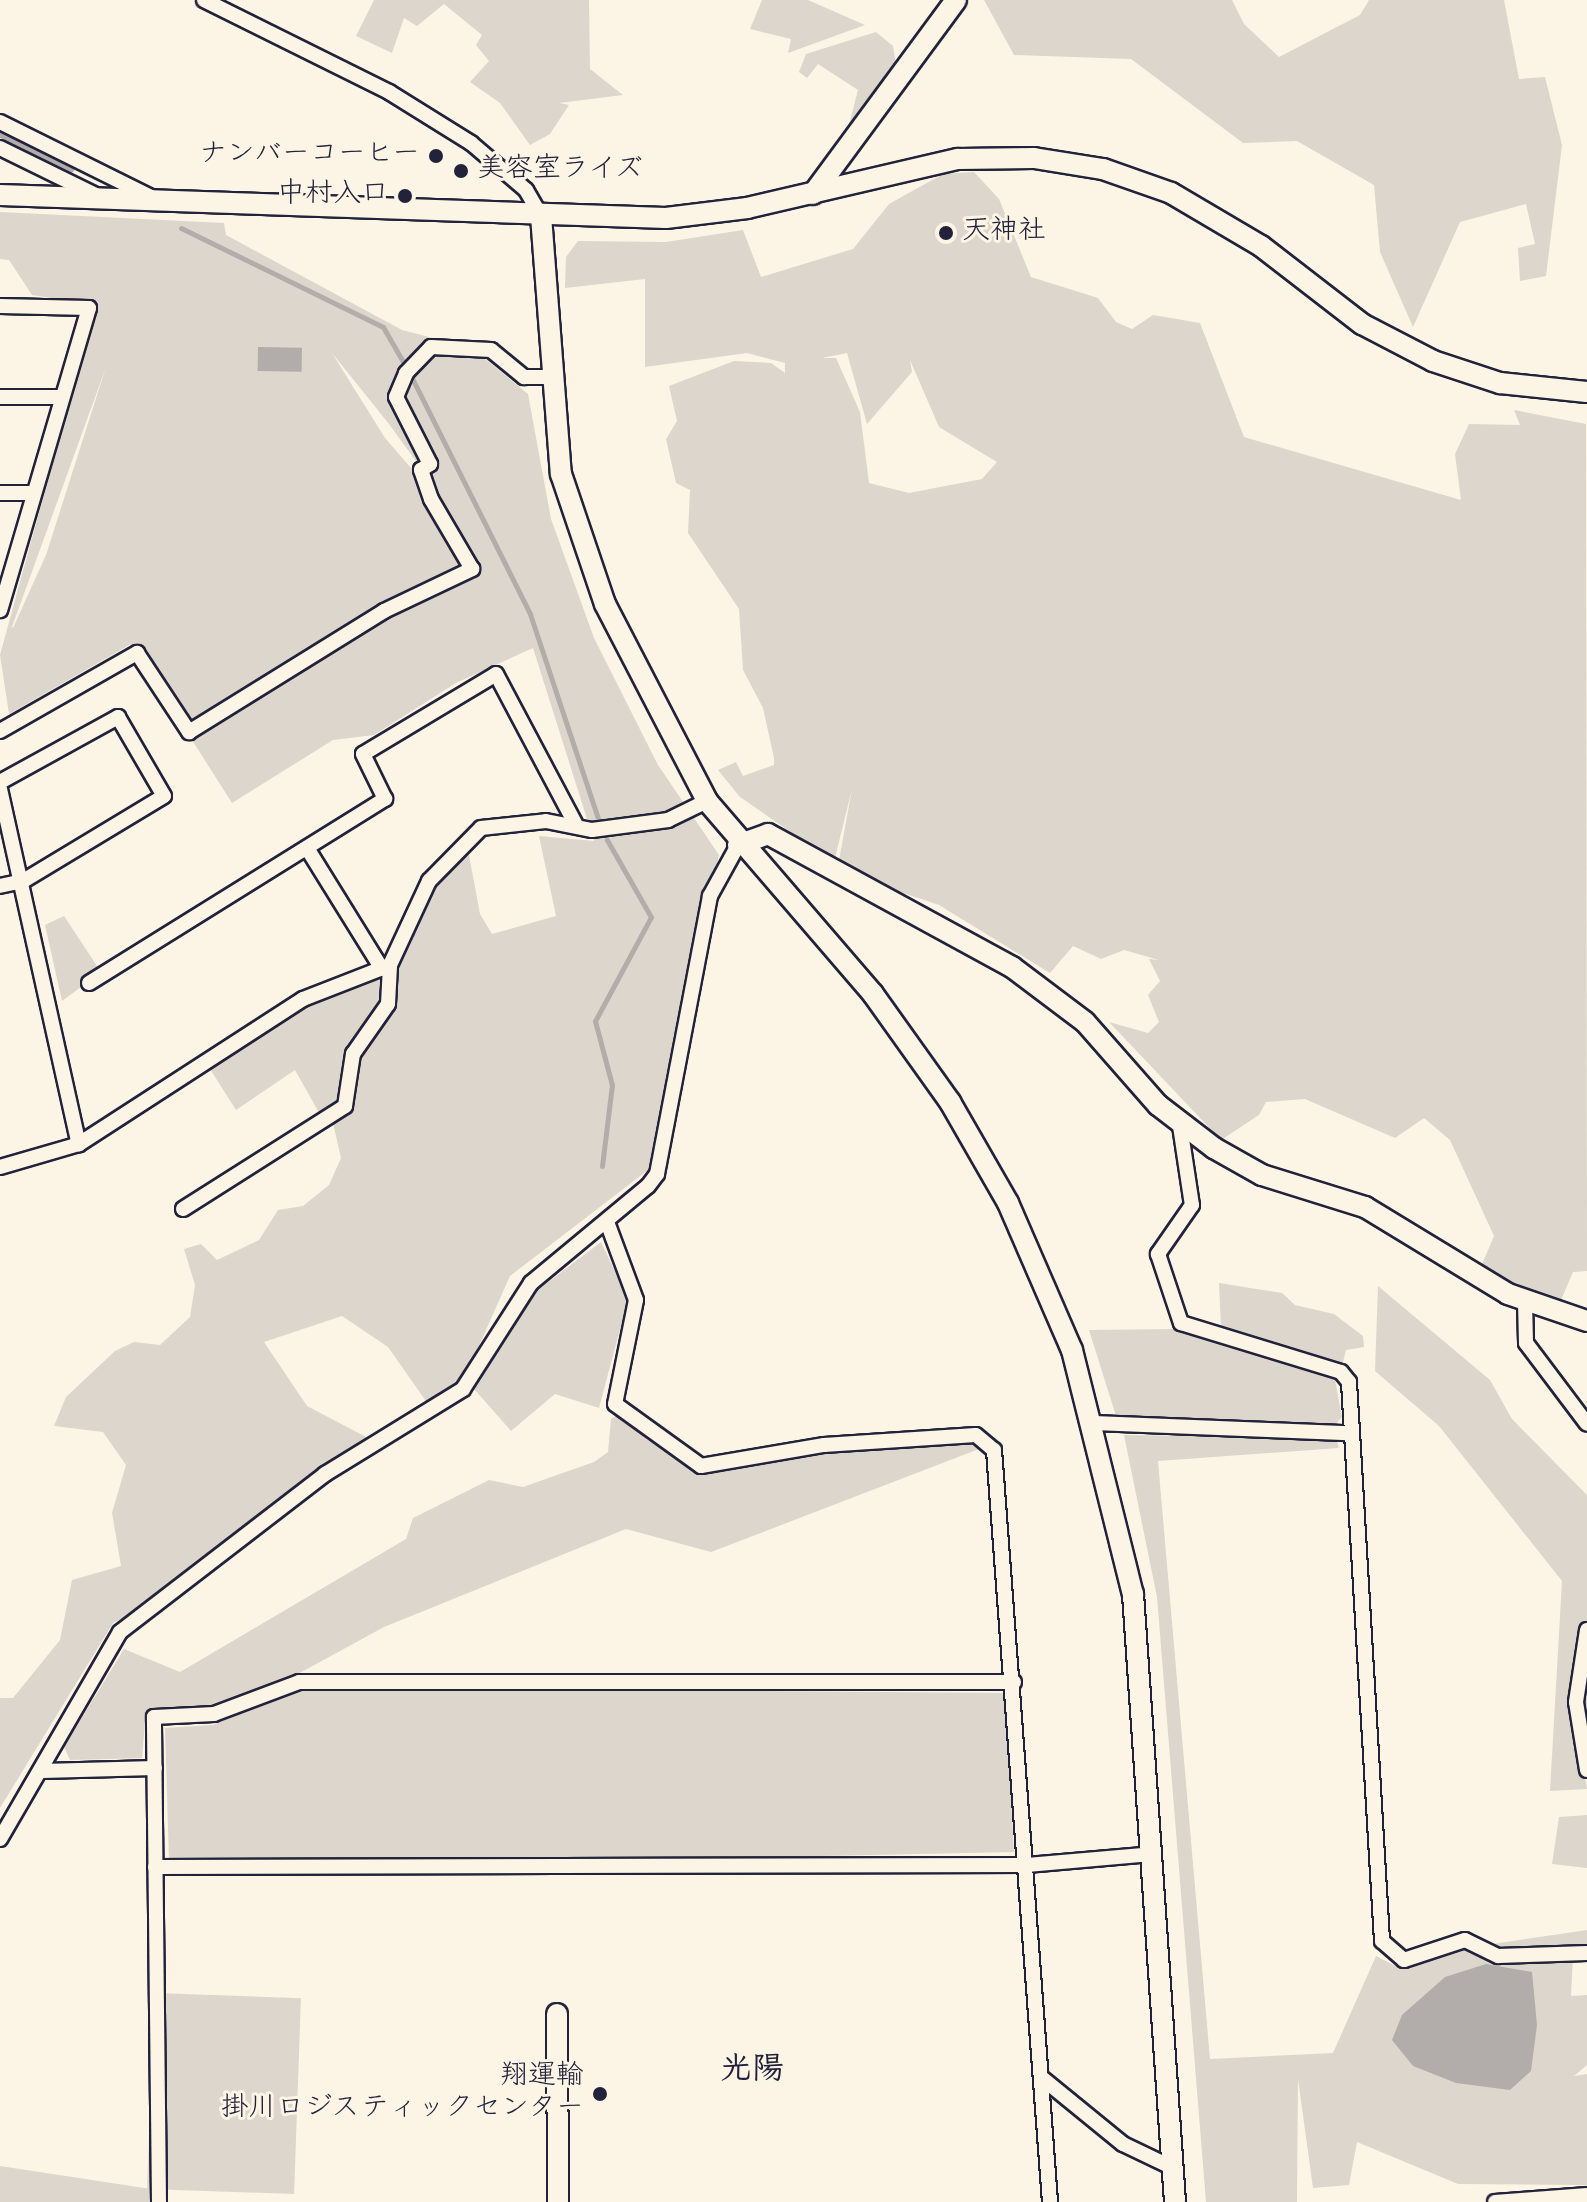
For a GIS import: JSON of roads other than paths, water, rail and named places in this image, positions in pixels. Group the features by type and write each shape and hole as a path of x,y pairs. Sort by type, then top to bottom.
{"street":[{"path":"204,0 389,92 471,143 526,190 541,216 550,377 561,474 577,531 658,717 707,801 738,845 873,994 950,1102 1046,1284 1095,1423 1133,1594 1175,2202"},
{"path":"813,194 956,0"},
{"path":"0,122 154,199"},
{"path":"0,148 98,196"},
{"path":"0,195 98,196 541,216 699,216 813,194 958,159 1034,158 1103,169 1231,225 1362,324 1417,354 1500,383 1587,392"},
{"path":"0,306 89,308 29,493 1,603"},
{"path":"0,731 137,653 189,732 384,611 472,569 441,523 421,470 430,464 396,397 406,373 431,347 491,350 524,377 550,377"},
{"path":"0,397 60,397"},
{"path":"0,493 29,493"},
{"path":"89,983 385,799 363,754 496,674 576,825"},
{"path":"0,782 118,717 164,796 23,881 0,886"},
{"path":"0,789 23,881 79,1144"},
{"path":"183,1209 345,1106 353,1054 388,1004 386,967 429,881 481,828 514,821 576,825 592,830 668,820 707,801"},
{"path":"0,1839 42,1771 82,1688 120,1632 325,1474 463,1389 520,1295 607,1222 657,1174 710,896 738,845 768,834 1012,967 1085,1022 1180,1126 1262,1175 1365,1207 1525,1301 1587,1321"},
{"path":"307,848 386,967"},
{"path":"0,1167 79,1144 303,999 386,967"},
{"path":"1180,1126 1192,1205 1158,1254 1181,1323 1341,1372 1349,1382 1348,1433 1382,1941 1404,1960 1465,1940 1498,1956 1587,1953"},
{"path":"607,1222 636,1300 615,1404 701,1466 824,1445 976,1435 994,1450 1014,1682 1050,2202"},
{"path":"1525,1301 1526,1343 1587,1424"},
{"path":"1095,1423 1348,1433"},
{"path":"1587,1630 1576,1702 1587,1770"},
{"path":"159,2202 154,1717 214,1714 299,1682 1014,1682"},
{"path":"42,1771 155,1768"},
{"path":"155,1867 1027,1865 1152,1854"},
{"path":"557,2014 558,2202"},
{"path":"1042,2078 1123,2144 1173,2168"},
{"path":"1495,2202 1587,2195"}],"waterway":[{"path":"0,135 71,169"},
{"path":"181,228 383,327 403,361"},
{"path":"412,378 530,614 598,818"},
{"path":"602,1166 612,1085 595,1021 651,917 607,840"}],"place":[{"name":"ナンバーコーヒー","path":"436,156"},
{"name":"美容室ライズ","path":"461,171"},
{"name":"中村入口","path":"405,196"},
{"name":"天神社","path":"946,233"},
{"name":"翔運輸 掛川ロジスティックセンター","path":"600,2094"}],"district":[{"name":"光陽","path":"752,2072"}]}
